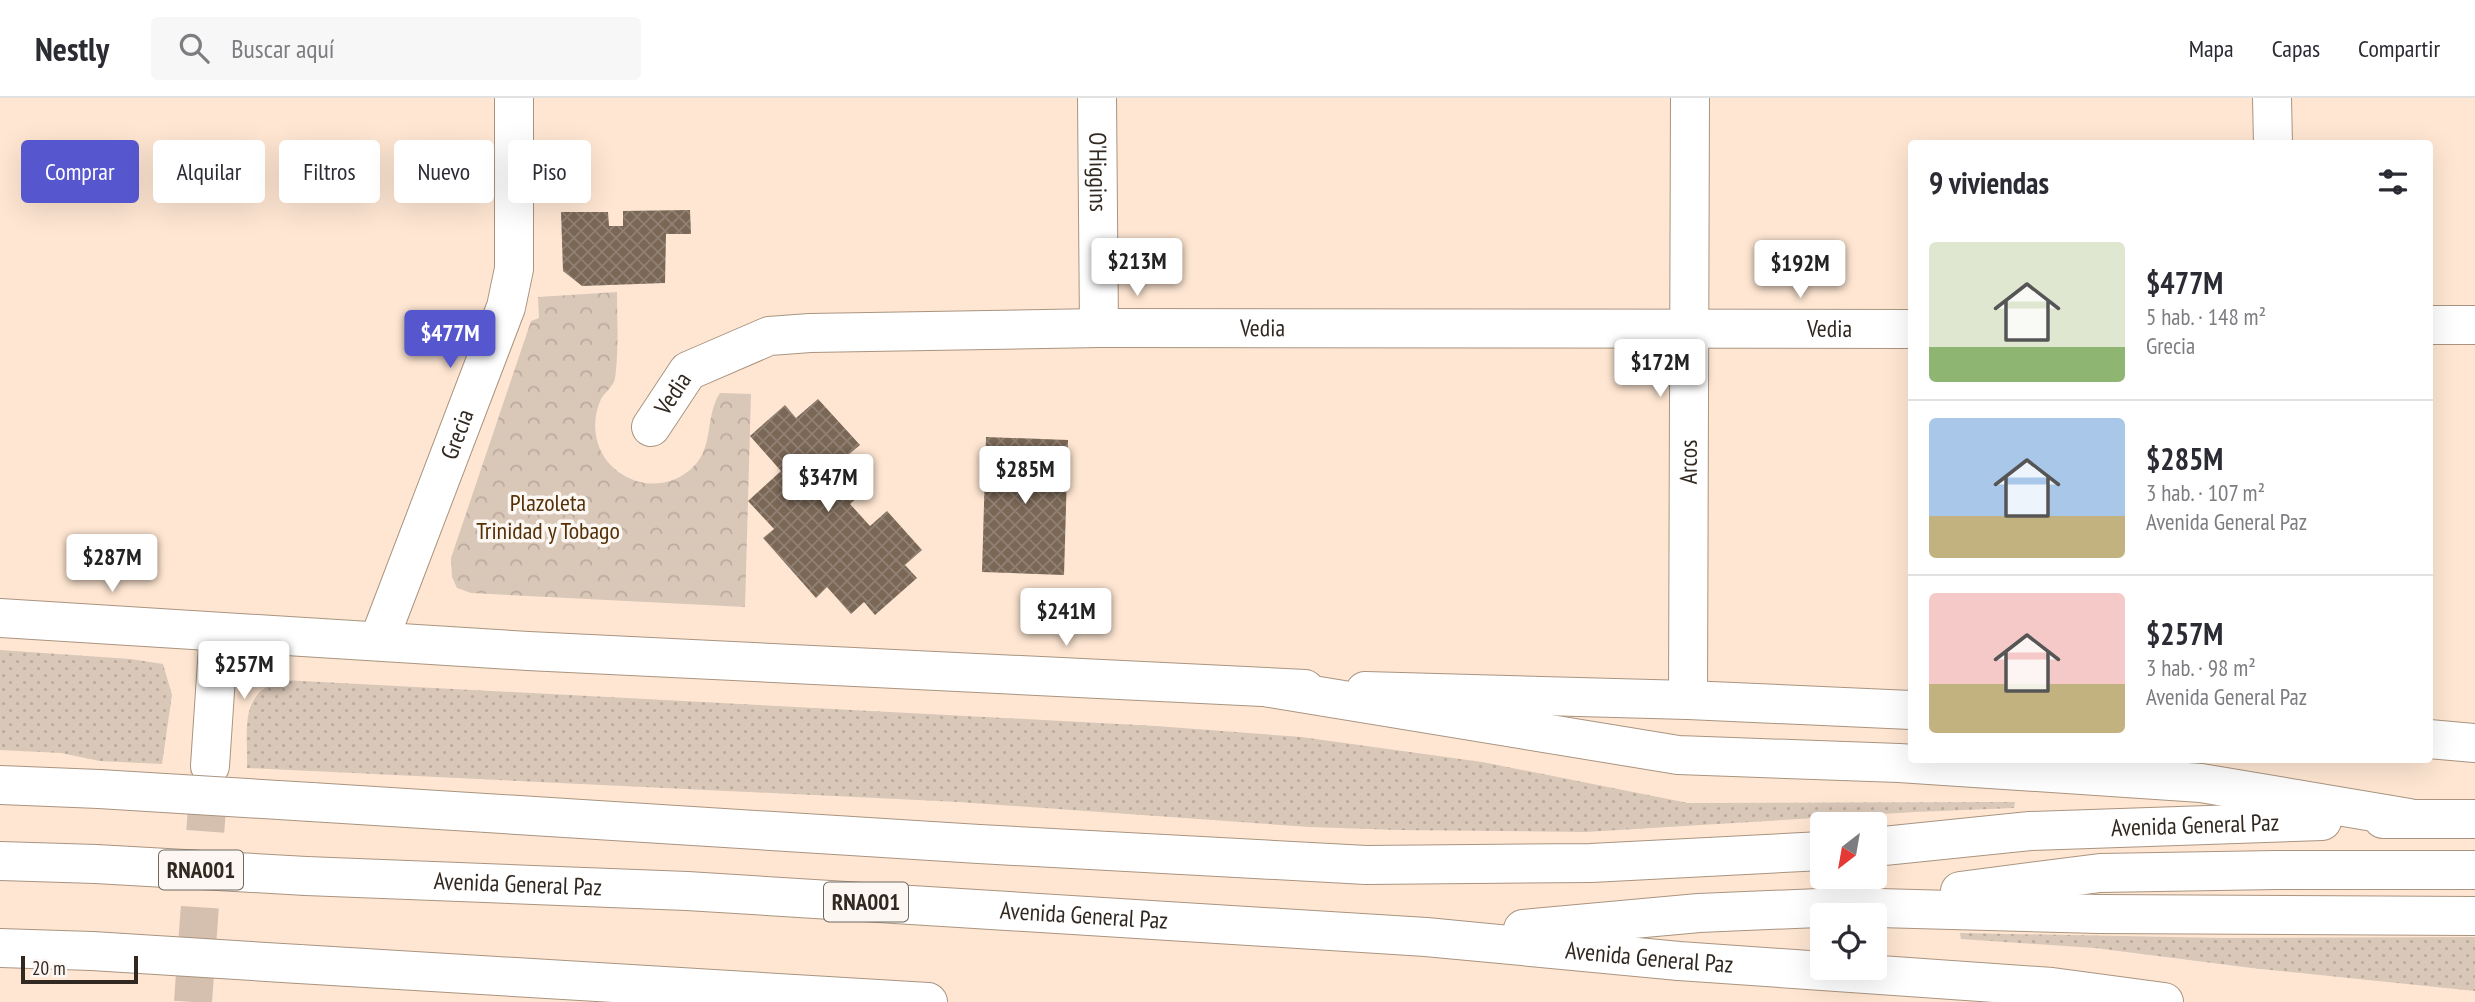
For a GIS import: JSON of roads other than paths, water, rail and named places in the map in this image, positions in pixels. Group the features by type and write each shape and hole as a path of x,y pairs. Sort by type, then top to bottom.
{"main road":[{"name":"Grecia","path":"379,640 506,307 514,269 514,98"},
{"name":"O'Higgins","path":"1097,98 1099,328"},
{"name":"Arcos","path":"1688,700 1690,98"},
{"path":"2272,98 2273,140"},
{"path":"2433,325 2475,324"},
{"name":"Vedia","path":"652,427 688,371 769,336 1099,328 1908,329"},
{"path":"0,618 528,650 1270,688 1688,700 1908,710"},
{"path":"210,766 219,632"},
{"path":"1270,688 1678,755 1899,763 2201,783 2409,818"},
{"path":"2433,739 2475,743"},
{"path":"0,785 1366,865 1591,863 1810,852"},
{"name":"Avenida General Paz","path":"1887,845 2030,831 2409,818 2475,819"},
{"name":"Avenida General Paz","path":"0,861 687,891 1426,937 1679,961 2052,987 2164,1002"},
{"path":"1872,903 2101,873 2475,870"},
{"path":"1426,937 1699,913 1810,908"},
{"path":"1887,908 2099,914 2475,916"},
{"path":"0,948 92,951 928,1002"}],"tunnel":[{"path":"193,1002 210,766"}],"park label":[{"name":"Plazoleta Trinidad y Tobago","path":"548,517"}]}
